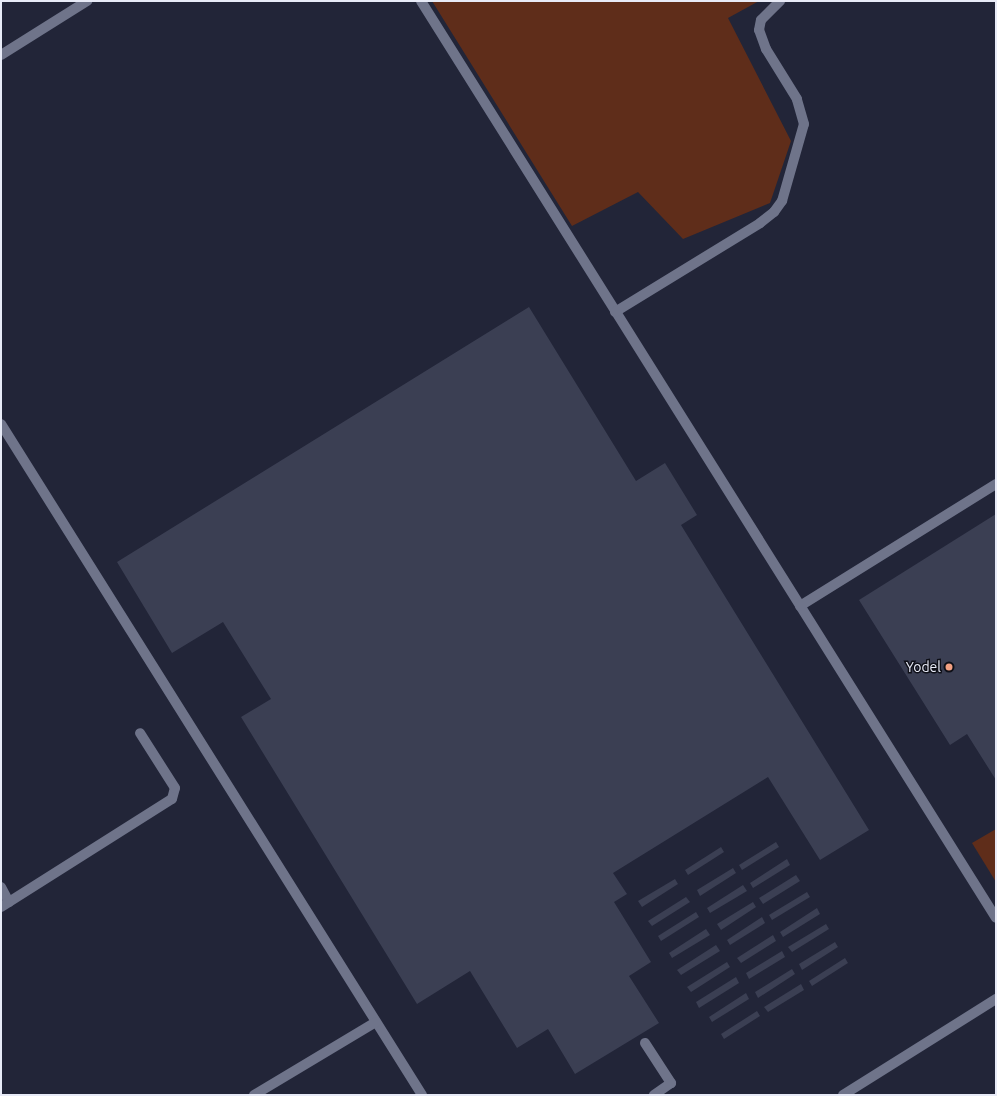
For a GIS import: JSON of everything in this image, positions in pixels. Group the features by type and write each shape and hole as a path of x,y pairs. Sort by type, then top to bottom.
{"street":[{"path":"1,54 87,1"},
{"path":"422,1 615,312 996,918"},
{"path":"615,312 760,223 774,212 782,201 804,124 798,99 760,35 761,20 780,1"},
{"path":"1,424 422,1095"},
{"path":"800,606 996,484"},
{"path":"1,887 5,904 172,799 175,788 140,733"},
{"path":"843,1095 996,1000"},
{"path":"254,1095 376,1022"},
{"path":"645,1043 671,1083 654,1095"}],"shaded area":[{"path":"432,1 759,1 728,18 791,141 770,203 683,239 638,192 572,226"},
{"path":"996,829 996,882 972,843"}],"building":[{"path":"529,307 636,481 665,463 697,515 681,525 869,830 820,860 768,777 613,873 627,894 614,902 651,962 629,976 659,1023 575,1074 548,1029 517,1048 470,971 417,1004 241,717 271,699 223,622 172,653 117,562"},
{"name":"Yodel","path":"996,514 996,780 967,734 950,745 859,600"},
{"path":"776,842 779,847 742,870 739,865"},
{"path":"721,847 724,852 688,875 685,870"},
{"path":"787,859 790,865 753,888 750,883"},
{"path":"733,868 736,873 700,896 697,890"},
{"path":"796,875 800,881 763,904 759,898"},
{"path":"675,879 678,884 642,907 638,901"},
{"path":"743,885 747,891 710,913 707,908"},
{"path":"807,892 810,897 772,920 769,915"},
{"path":"686,897 690,902 652,926 648,921"},
{"path":"753,902 756,907 721,930 717,924"},
{"path":"817,908 820,914 783,937 780,932"},
{"path":"696,912 699,917 661,941 658,936"},
{"path":"762,917 765,923 730,945 727,940"},
{"path":"826,924 829,929 792,952 788,947"},
{"path":"706,929 710,935 672,958 669,953"},
{"path":"773,935 776,941 741,963 737,958"},
{"path":"835,942 838,947 802,970 799,964"},
{"path":"716,945 720,951 681,975 677,970"},
{"path":"782,951 785,957 749,979 746,973"},
{"path":"845,958 848,963 812,986 809,981"},
{"path":"727,962 730,967 691,992 687,987"},
{"path":"792,969 795,974 758,998 755,992"},
{"path":"736,977 739,983 699,1008 696,1002"},
{"path":"801,984 804,990 768,1012 764,1007"},
{"path":"746,993 749,999 712,1022 709,1017"},
{"path":"757,1011 760,1016 724,1039 721,1034"}],"place":[{"name":"Yodel","path":"949,667"}]}
